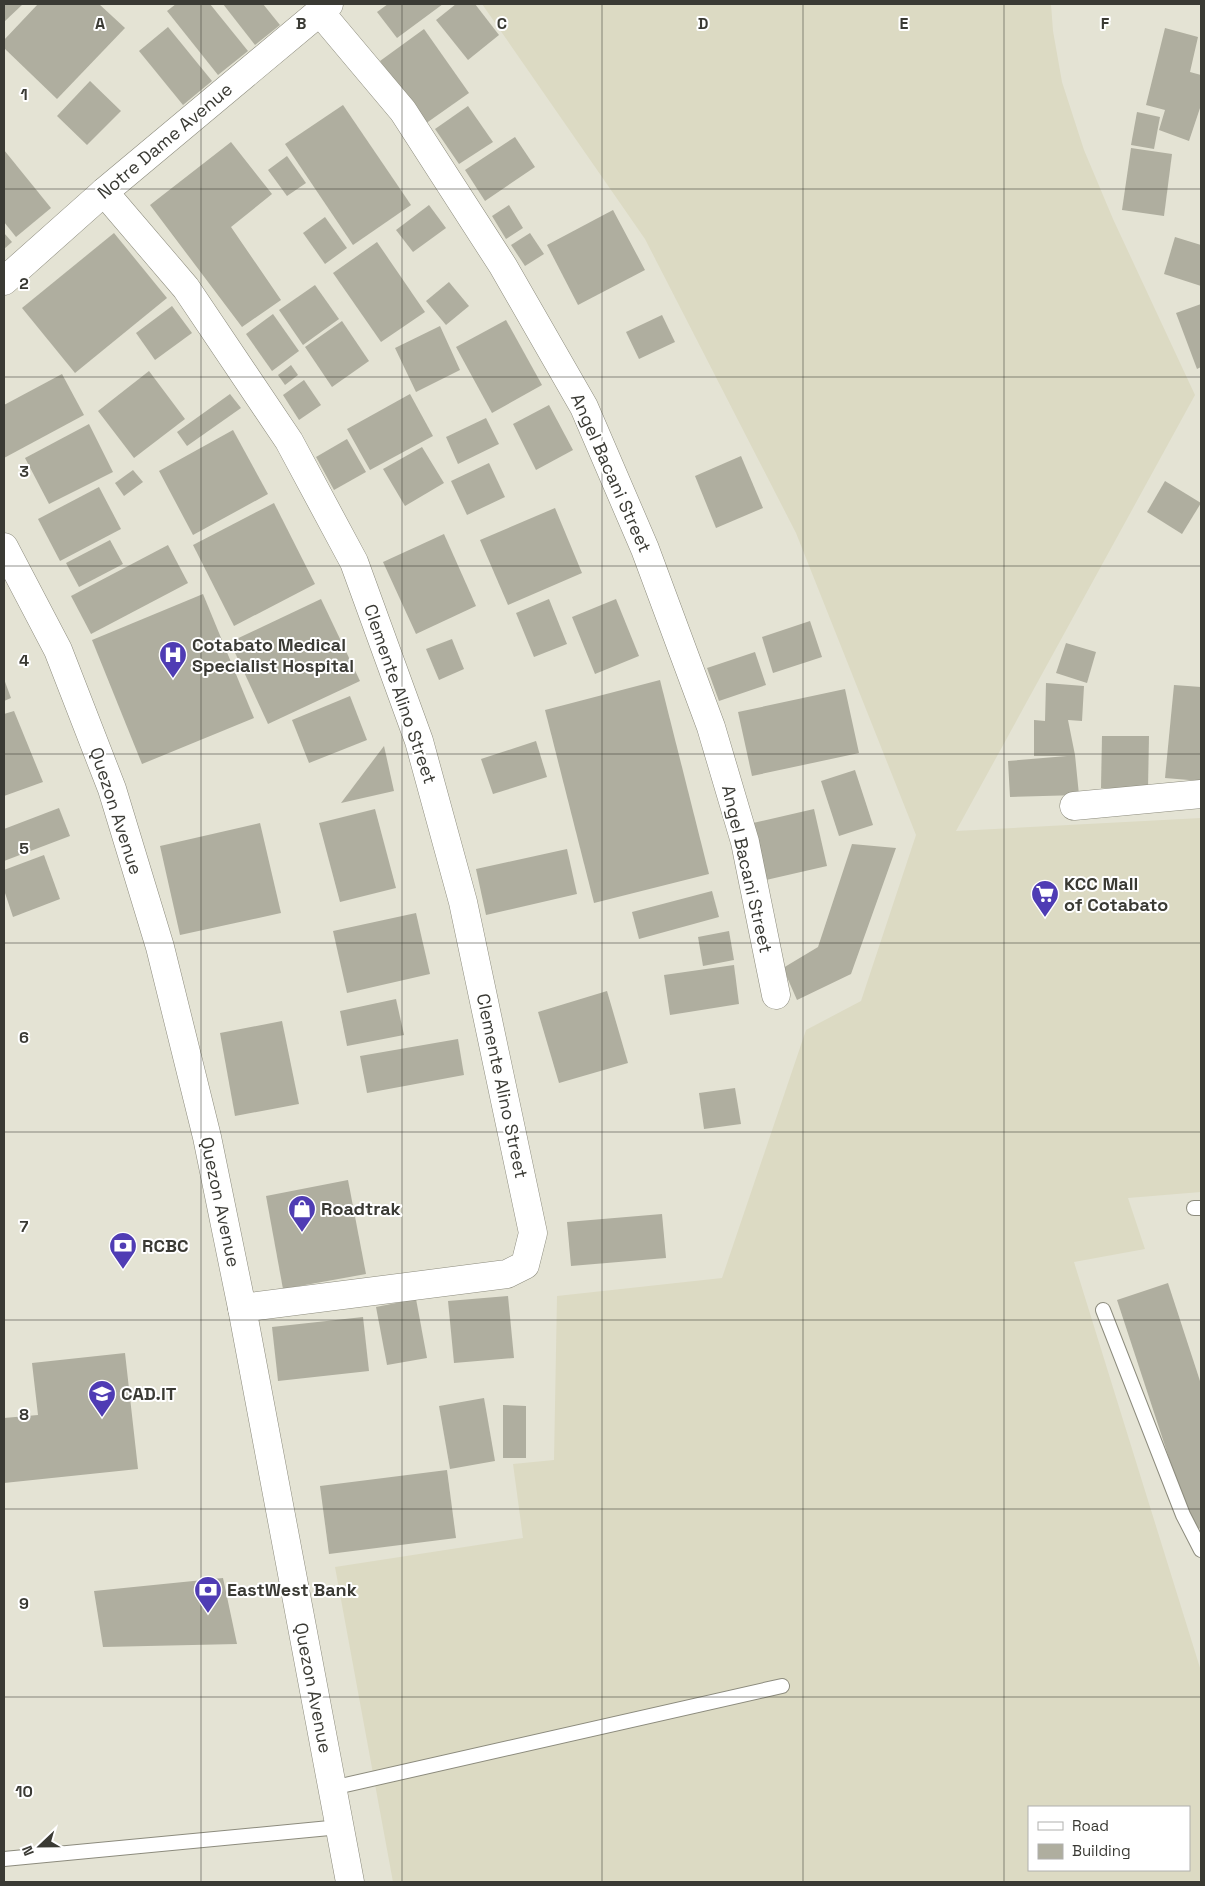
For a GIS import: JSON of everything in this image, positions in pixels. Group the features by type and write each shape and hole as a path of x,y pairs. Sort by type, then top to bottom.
{"street":[{"name":"Notre Dame Avenue","path":"4,281 104,192 324,7"},
{"name":"Angel Bacani Street","path":"324,7 403,110 503,266 584,407 645,549 711,727 745,842 776,995"},
{"name":"Clemente Alino Street","path":"104,192 186,288 289,442 354,562 419,741 463,902 533,1233 525,1265 507,1274 242,1308"},
{"name":"Quezon Avenue","path":"4,547 58,650 112,789 160,947 206,1137 242,1308 350,1882"},
{"path":"1074,806 1201,794"}],"lane":[{"path":"1104,1310 1183,1515 1201,1550"},
{"path":"332,1788 782,1686"},
{"path":"4,1859 340,1828"}],"shaded area":[{"name":"KCC Mall of Cotabato","path":"482,4 1051,4 1053,31 1062,82 1084,150 1113,219 1195,395 956,831 1201,818 1201,1192 1128,1198 1145,1249 1074,1262 1201,1671 1201,1882 393,1882 335,1567 523,1538 513,1464 554,1460 557,1296 722,1278 806,1030 861,1001 916,835 796,533 645,239"}],"building":[{"path":"4,4 23,4 4,22"},
{"path":"38,4 99,4 125,28 57,99 4,48 4,40"},
{"path":"176,4 210,4 248,51 218,75 167,11"},
{"path":"223,4 263,4 280,25 255,45"},
{"path":"388,4 443,4 397,38 377,12"},
{"path":"456,4 475,4 499,35 468,60 436,20"},
{"path":"168,27 212,81 183,105 139,51"},
{"path":"1165,28 1198,37 1190,72 1201,75 1201,105 1189,141 1159,130 1165,110 1146,105"},
{"path":"424,29 469,93 425,124 380,61"},
{"path":"90,81 121,111 87,145 57,116"},
{"path":"343,105 411,205 353,245 285,144"},
{"path":"468,106 493,142 459,164 435,129"},
{"path":"1137,112 1160,117 1154,149 1131,145"},
{"path":"515,137 535,167 485,201 465,170"},
{"path":"231,142 272,194 231,227 281,300 242,327 150,205"},
{"path":"1131,148 1172,154 1164,216 1122,210"},
{"path":"4,150 51,208 16,237 4,222"},
{"path":"287,156 306,183 287,196 268,170"},
{"path":"429,205 446,228 413,252 396,230"},
{"path":"509,205 523,228 506,239 492,216"},
{"path":"613,210 645,270 578,305 547,245"},
{"path":"325,217 347,248 325,264 303,233"},
{"path":"4,233 12,242 4,249"},
{"path":"114,233 167,298 75,373 22,308"},
{"path":"530,233 544,254 525,266 511,245"},
{"path":"1175,237 1201,245 1201,286 1164,274"},
{"path":"377,242 425,312 381,342 333,273"},
{"path":"449,282 469,306 446,325 426,301"},
{"path":"315,285 339,319 303,345 279,310"},
{"path":"1201,304 1201,367 1197,369 1176,313"},
{"path":"172,306 192,333 155,360 136,333"},
{"path":"273,314 299,351 272,371 246,334"},
{"path":"662,315 675,342 639,359 626,332"},
{"path":"506,320 542,385 492,413 456,347"},
{"path":"342,321 369,361 332,387 305,347"},
{"path":"440,326 460,370 416,392 395,348"},
{"path":"291,365 298,375 285,385 278,375"},
{"path":"149,371 185,419 134,458 98,411"},
{"path":"62,374 84,415 4,458 4,405"},
{"path":"304,380 321,405 299,420 283,395"},
{"path":"230,394 241,408 187,446 177,432"},
{"path":"410,394 433,436 370,470 347,429"},
{"path":"549,405 573,450 536,470 513,424"},
{"path":"486,418 499,444 458,464 446,437"},
{"path":"89,424 113,472 49,504 25,458"},
{"path":"233,430 268,494 193,535 159,471"},
{"path":"347,439 366,472 334,490 316,457"},
{"path":"422,447 444,483 405,506 383,469"},
{"path":"741,456 763,508 716,528 695,476"},
{"path":"489,463 505,497 467,515 451,481"},
{"path":"133,470 143,482 124,496 115,483"},
{"path":"1165,481 1201,503 1182,534 1147,512"},
{"path":"99,487 121,529 60,561 38,519"},
{"path":"274,503 315,584 234,626 193,545"},
{"path":"555,508 582,573 508,605 480,540"},
{"path":"444,534 476,606 416,634 383,562"},
{"path":"110,540 123,564 79,587 66,563"},
{"path":"168,545 188,583 91,634 71,596"},
{"name":"Cotabato Medical Specialist Hospital","path":"203,594 254,718 142,764 92,640"},
{"path":"321,599 360,681 268,724 230,642"},
{"path":"549,599 567,644 534,657 516,613"},
{"path":"616,599 639,656 595,674 572,617"},
{"path":"810,621 822,657 773,673 762,637"},
{"path":"452,639 464,669 439,680 426,649"},
{"path":"1066,643 1096,652 1087,683 1056,673"},
{"path":"755,652 766,685 719,701 707,668"},
{"path":"4,679 11,698 4,701"},
{"path":"660,680 709,874 594,903 545,710"},
{"path":"1046,683 1084,686 1082,721 1068,720 1075,755 1079,795 1010,797 1008,761 1067,756 1034,756 1034,720 1045,721"},
{"path":"1174,685 1201,687 1201,781 1165,778"},
{"path":"845,689 859,753 752,776 738,712"},
{"path":"350,696 367,740 309,763 292,720"},
{"path":"14,711 43,782 4,796 4,714"},
{"path":"1102,736 1149,736 1148,789 1101,788"},
{"path":"536,741 547,777 493,794 481,759"},
{"path":"384,746 394,791 341,803"},
{"path":"855,770 873,825 839,836 821,781"},
{"path":"59,808 70,836 4,861 4,829"},
{"path":"375,809 396,888 340,902 319,823"},
{"path":"814,809 827,866 766,880 753,823"},
{"path":"260,823 281,913 180,935 160,846"},
{"path":"852,844 896,848 851,974 797,1000 783,968 818,947"},
{"path":"567,849 577,894 486,915 476,869"},
{"path":"44,855 60,899 13,917 4,890 4,870"},
{"path":"712,891 719,917 639,939 632,912"},
{"path":"416,913 430,974 347,993 333,931"},
{"path":"729,931 734,960 703,966 698,937"},
{"path":"734,965 739,1004 670,1015 664,975"},
{"path":"607,991 628,1063 559,1083 538,1012"},
{"path":"396,999 404,1035 347,1046 340,1011"},
{"path":"282,1021 299,1104 235,1116 220,1033"},
{"path":"458,1039 464,1075 367,1093 360,1056"},
{"path":"735,1088 741,1124 704,1129 699,1093"},
{"path":"348,1180 366,1274 283,1289 266,1196"},
{"path":"662,1214 666,1258 571,1266 567,1222"},
{"path":"1168,1283 1201,1384 1201,1528 1193,1531 1117,1300"},
{"path":"508,1296 514,1358 454,1363 448,1301"},
{"path":"416,1299 427,1358 387,1365 376,1307"},
{"path":"363,1317 369,1371 278,1381 272,1327"},
{"path":"125,1353 138,1469 4,1483 4,1418 38,1415 32,1363"},
{"path":"484,1398 495,1461 450,1469 439,1406"},
{"path":"503,1405 526,1406 526,1458 503,1458"},
{"path":"447,1470 456,1538 329,1554 320,1486"},
{"path":"223,1578 237,1644 103,1647 94,1591"}],"place":[{"name":"Cotabato Medical Specialist Hospital","path":"173,679"},
{"name":"KCC Mall of Cotabato","path":"1045,918"},
{"name":"Roadtrak","path":"302,1233"},
{"name":"RCBC","path":"123,1270"},
{"name":"CAD.IT","path":"102,1418"},
{"name":"EastWest Bank","path":"208,1614"}]}
